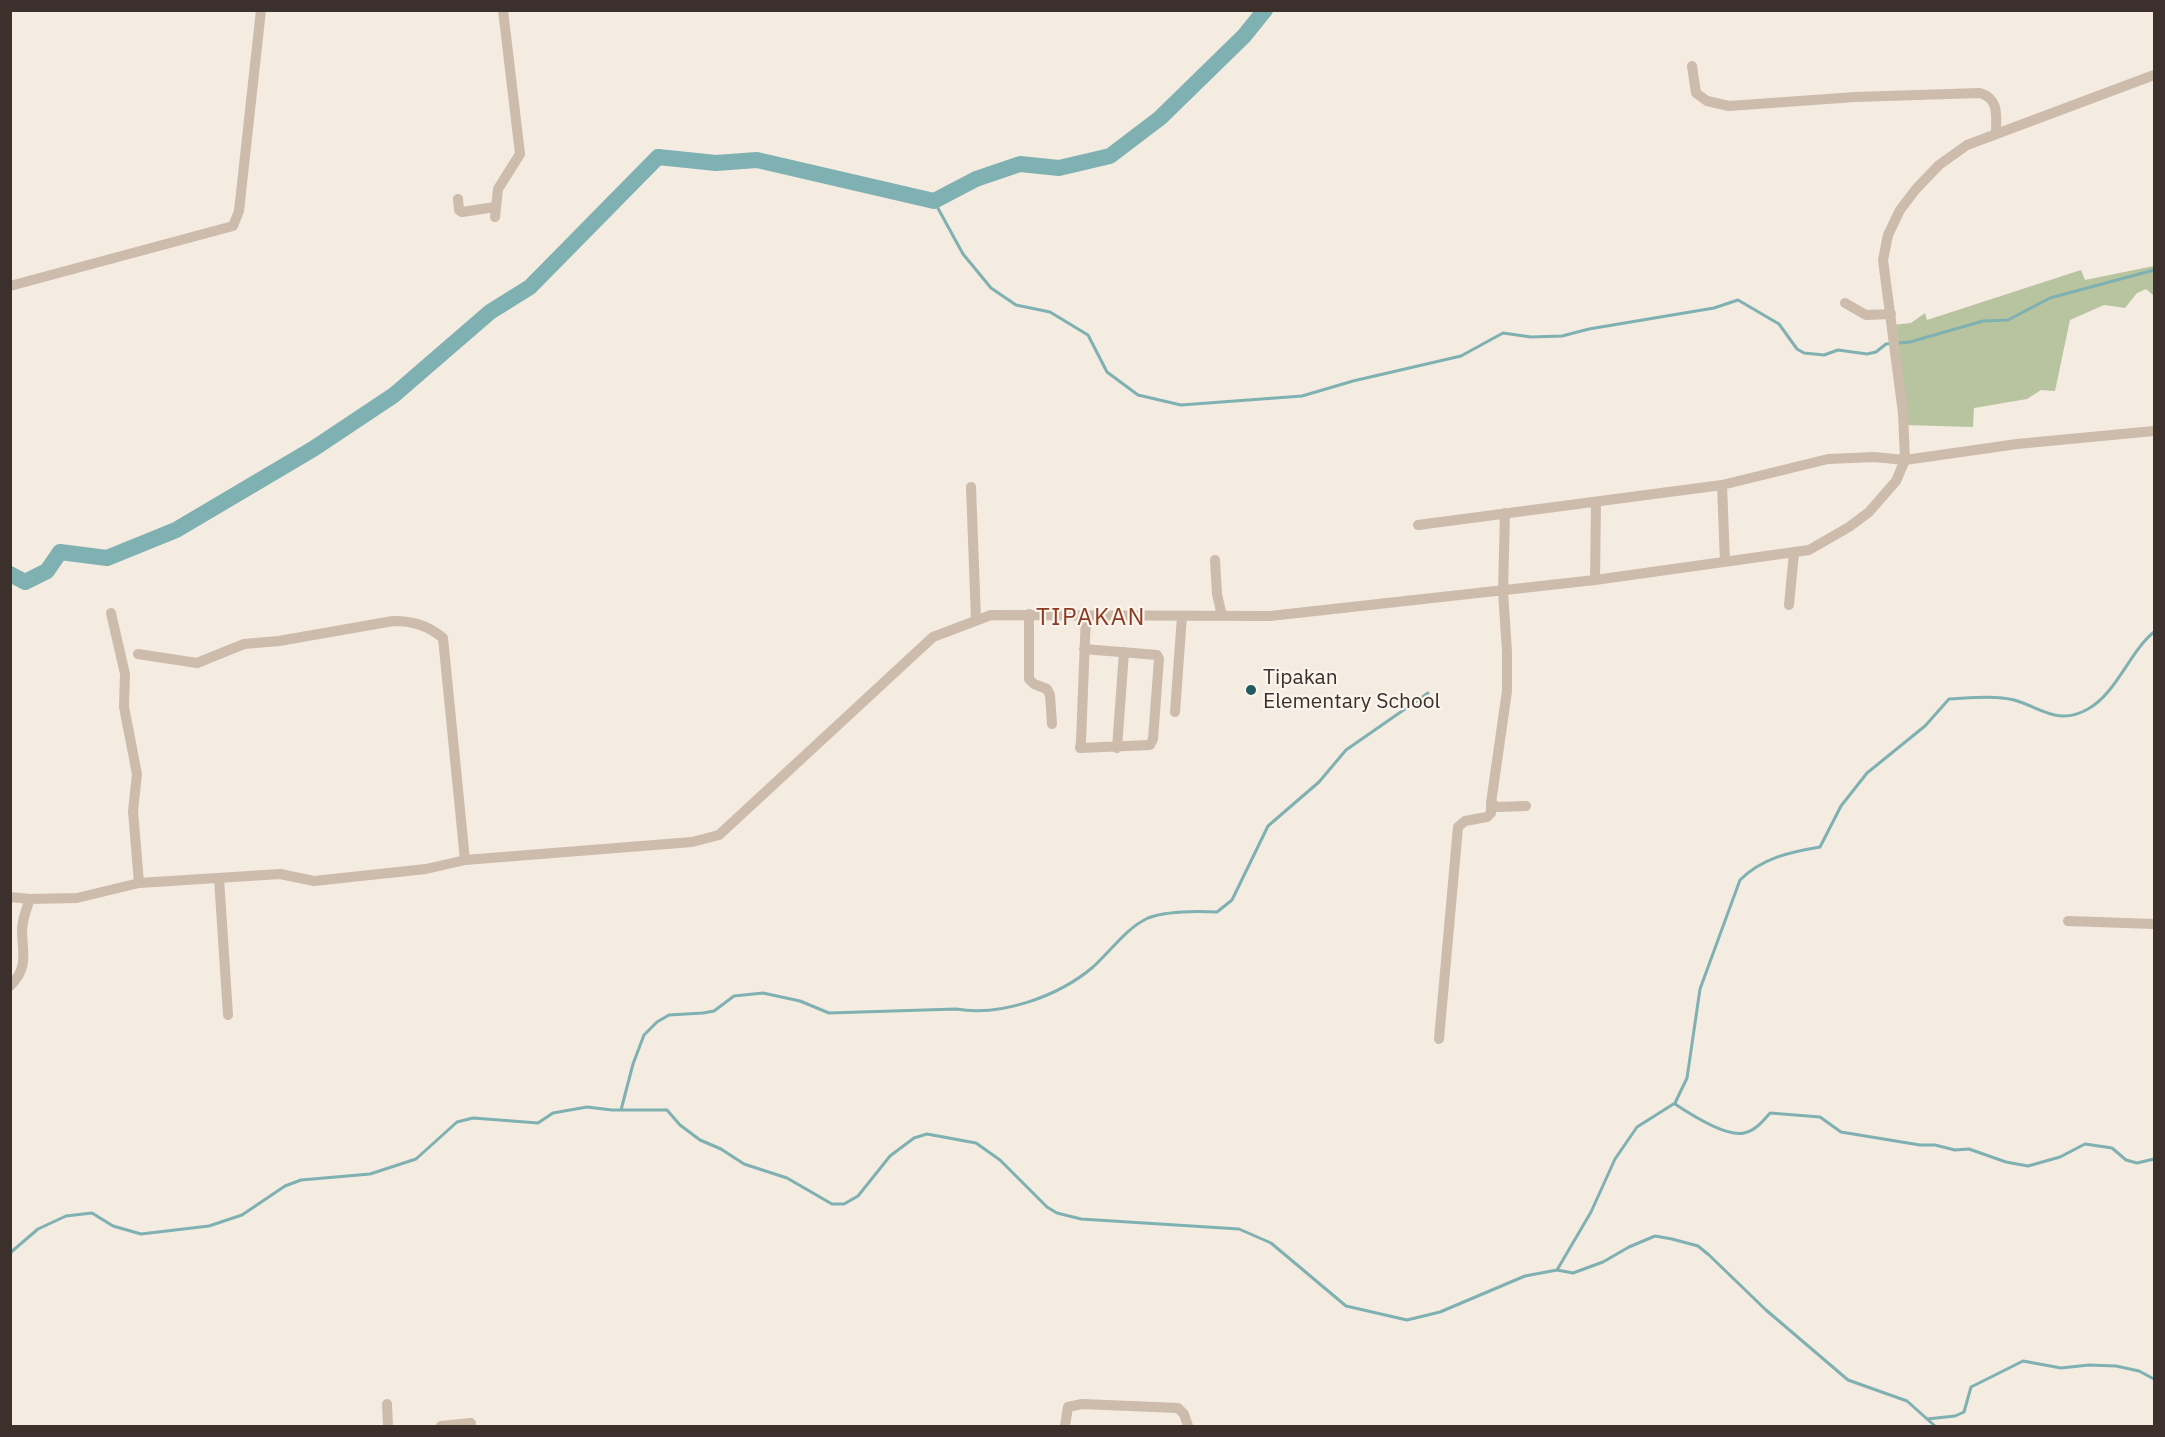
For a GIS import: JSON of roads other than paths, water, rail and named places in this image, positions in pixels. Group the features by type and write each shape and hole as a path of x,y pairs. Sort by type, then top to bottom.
{"street":[{"path":"10,286 233,226 239,211 261,10"},
{"path":"458,199 459,210 462,212 495,212 498,189 520,154 503,10"},
{"path":"1692,66 1696,93 1707,100 1729,106 1855,97 1980,93 1993,99 1996,106 1996,134"},
{"path":"10,897 76,898 139,883 280,874 314,881 426,869 465,860 693,842 719,835 933,637 991,615 1270,616 1503,591 1794,554 1827,541 1869,512 1896,481 1905,460 1898,361 1883,260 1888,235 1900,210 1939,165 1967,145 2154,75"},
{"path":"1845,303 1857,313 1891,314"},
{"path":"1418,525 1722,484 1834,458 1905,460 2017,444 2154,431"},
{"path":"1722,484 1725,562"},
{"path":"971,487 976,619"},
{"path":"1595,580 1596,501"},
{"path":"1439,1039 1458,827 1465,821 1487,818 1491,813 1507,691 1503,591 1505,513"},
{"path":"1788,604 1794,554"},
{"path":"1215,560 1217,594 1222,616"},
{"path":"111,613 125,674 124,707 137,774 133,811 139,883"},
{"path":"1029,614 1029,679 1044,687 1050,695 1052,724"},
{"path":"1084,649 1151,654 1159,659 1153,740 1145,747 1080,748 1084,649 1086,615"},
{"path":"1175,711 1182,616"},
{"path":"138,654 198,663 244,644 279,641 393,621 410,621 433,630 443,638 465,860"},
{"path":"1117,748 1124,652"},
{"path":"1491,803 1497,807 1526,806"},
{"path":"219,878 228,1015"},
{"path":"10,986 22,972 25,963 22,930 30,899"},
{"path":"2068,921 2154,924"},
{"path":"387,1404 388,1426"},
{"path":"1065,1426 1068,1407 1082,1404 1178,1408 1184,1414 1188,1426"},
{"path":"441,1426 471,1423"}],"waterway":[{"path":"10,574 25,582 47,571 60,552 107,558 176,530 313,449 394,395 490,312 530,287 658,157 716,163 757,160 934,201 976,179 1020,164 1059,168 1110,156 1160,118 1244,36 1265,10"},
{"path":"934,201 963,254 991,288 1016,305 1050,312 1088,335 1107,372 1138,395 1181,405 1302,396 1353,381 1461,356 1503,333 1531,337 1562,336 1589,329 1714,308 1738,300 1779,324 1797,349 1804,353 1824,355 1838,350 1867,354 1876,352 1886,344 1910,342 1983,321 2008,320 2050,298 2154,270"},
{"path":"1557,1270 1591,1212 1615,1159 1637,1127 1675,1103 1687,1078 1700,989 1740,880 1767,861 1820,847 1841,806 1867,773 1925,726 1949,699 2006,698 2050,714 2059,716 2077,714 2088,709 2107,693 2145,640 2154,632"},
{"path":"621,1110 633,1064 644,1035 657,1022 669,1015 714,1011 734,996 763,993 800,1001 829,1013 956,1009 973,1011 1010,1007 1029,1002 1064,987 1093,967 1132,928 1148,918 1173,913 1217,912 1232,900 1268,826 1319,782 1346,750 1428,693"},
{"path":"1675,1104 1708,1124 1736,1133 1752,1130 1770,1113 1820,1117 1841,1132 1920,1145 1935,1145 1955,1150 1969,1149 2006,1162 2028,1166 2060,1157 2085,1144 2112,1148 2126,1160 2137,1163 2154,1159"},
{"path":"10,1253 38,1229 66,1216 92,1213 113,1226 141,1234 209,1226 242,1215 285,1186 301,1180 370,1174 416,1159 457,1122 473,1118 538,1123 553,1113 587,1107 612,1110 667,1110 680,1125 700,1140 721,1149 744,1164 787,1178 832,1204 844,1204 858,1196 890,1156 914,1138 927,1134 976,1143 1000,1160 1047,1207 1057,1213 1081,1219 1239,1229 1271,1243 1346,1306 1407,1320 1440,1312 1525,1276 1557,1270 1573,1273 1603,1262 1655,1236 1672,1239 1698,1246 1766,1310 1848,1380 1907,1401 1935,1426"},
{"path":"1927,1419 1955,1416 1964,1412 1971,1387 2023,1361 2061,1368 2089,1365 2116,1366 2139,1371 2154,1379"}],"place":[{"name":"Tipakan Elementary School","path":"1251,690"}],"district":[{"name":"TIPAKAN","path":"1091,618"}]}
